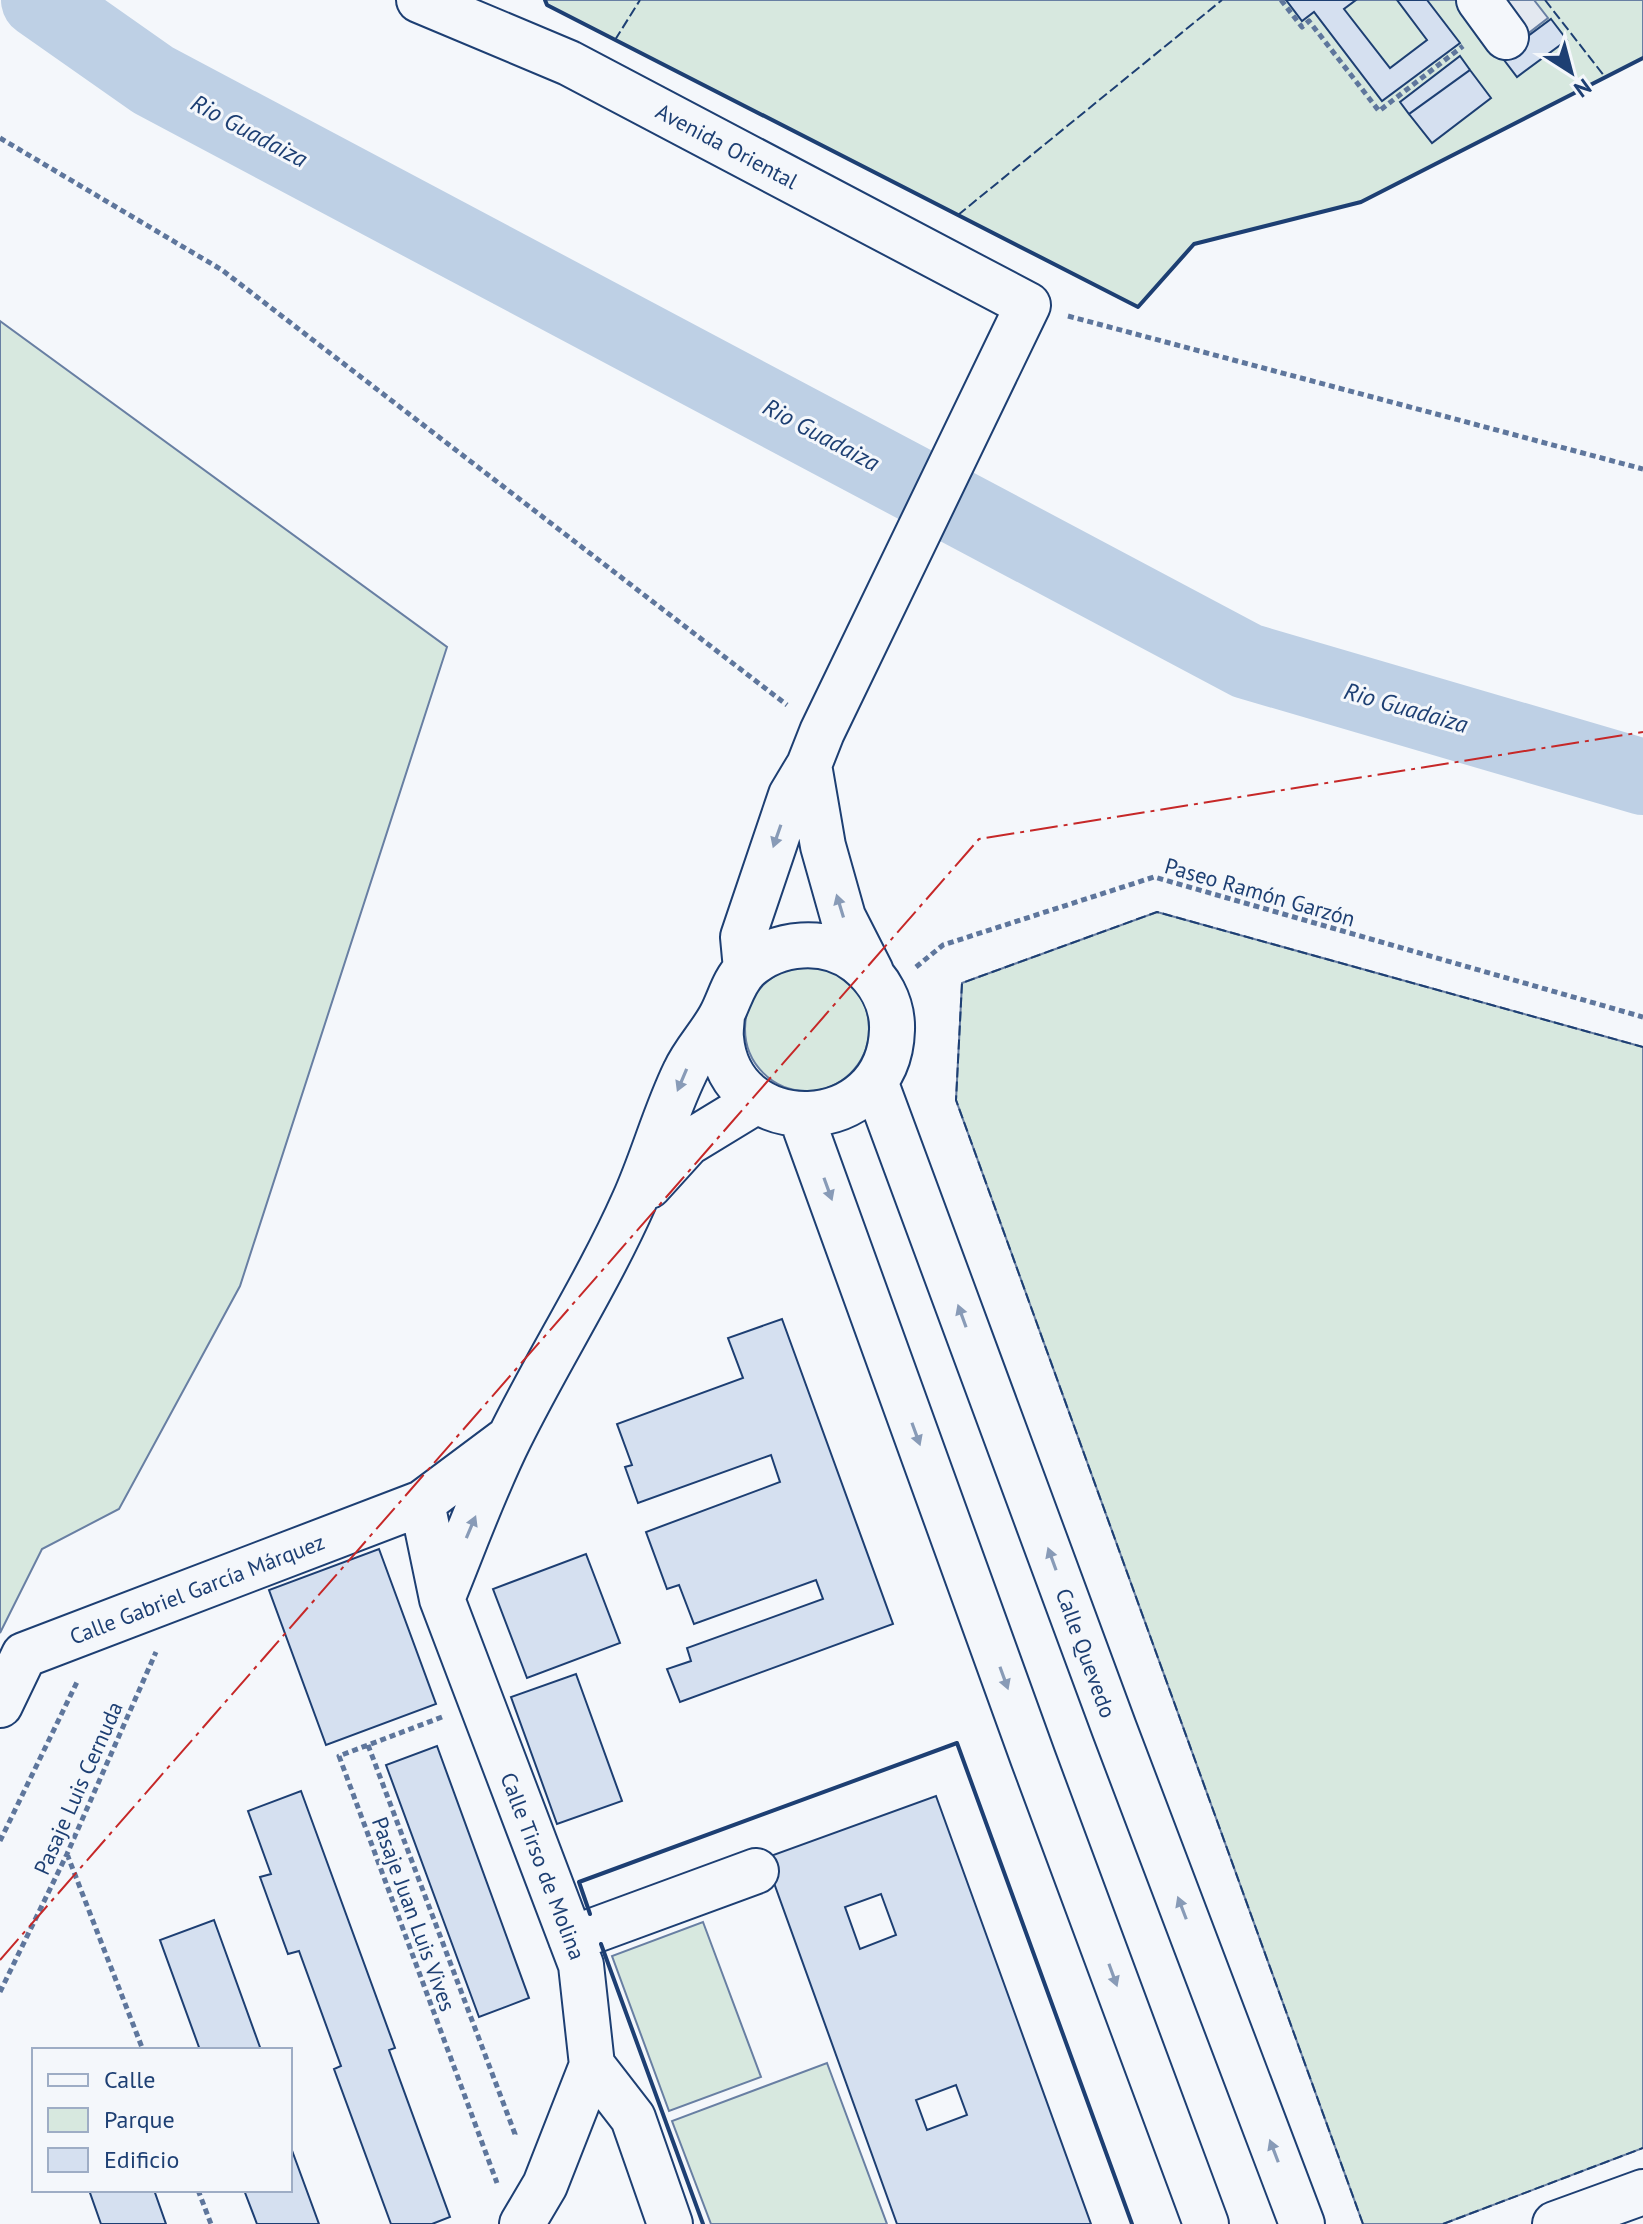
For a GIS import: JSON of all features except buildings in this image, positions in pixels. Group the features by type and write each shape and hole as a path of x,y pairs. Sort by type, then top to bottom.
{"street":[{"name":"Avenida Oriental","path":"419,0 569,63 1028,305"},
{"path":"746,969 743,937 791,795 816,749 1028,305"},
{"path":"722,1014 721,1038 727,1062 739,1084 757,1101 778,1111 801,1116 843,1108 861,1096 885,1064 891,1037 890,1010 843,917 823,846 816,749"},
{"path":"442,1599 509,1438 634,1202 685,1070 722,1014 731,990 746,969 766,955 788,947 812,945 835,949 856,960 878,984"},
{"name":"Calle Quevedo","path":"875,1081 1119,1743 1302,2224"},
{"path":"634,1202 688,1143 757,1101"},
{"path":"801,1116 1033,1758 1206,2224"},
{"name":"Calle Gabriel García Márquez","path":"0,1705 24,1655 422,1503 509,1438"},
{"name":"Calle Tirso de Molina","path":"422,1503 442,1599 581,1965 592,2065 545,2185 522,2224"},
{"path":"571,1939 756,1871"},
{"path":"592,2065 633,2118 670,2224"},
{"path":"1555,2224 1643,2192"}],"path":[{"path":"1281,0 1302,27 1309,21 1379,111 1493,19"},
{"path":"0,138 222,270 816,749"},
{"path":"1028,305 1643,469"},
{"name":"Paseo Ramón Garzón","path":"878,984 943,945 1154,877 1643,1017"},
{"name":"Pasaje Luis Cernuda","path":"0,1992 67,1854 181,1596"},
{"path":"0,1841 105,1625"},
{"name":"Pasaje Juan Luis Vives","path":"481,1703 339,1756 498,2186 503,2173"},
{"path":"368,1745 515,2134 511,2147"},
{"path":"67,1854 142,2048"},
{"path":"199,2192 211,2224"}],"green space":[{"path":"545,0 1643,0 1643,58 1361,202 1194,244 1138,307 547,5"},
{"path":"0,321 447,647 240,1286 119,1509 42,1549 0,1633"},
{"path":"1157,912 1643,1047 1643,2148 1443,2224 1363,2224 956,1100 962,983"},
{"path":"807,967 831,972 851,985 864,1005 869,1029 864,1053 851,1073 831,1086 807,1091 783,1086 763,1073 750,1053 745,1029 750,1005 763,985 783,972"},
{"path":"703,1922 761,2077 669,2111 612,1956"},
{"path":"827,2063 887,2224 711,2224 672,2121"}],"shaded area":[{"path":"1500,0 1534,0 1548,18 1526,35"}],"waterway":[{"name":"Rio Guadaiza","path":"39,0 153,80 1247,661 1643,777"}],"fence":[{"path":"615,40 640,0"},
{"path":"958,215 1222,0"},
{"path":"1545,0 1605,77"},
{"path":"1363,2224 956,1100 962,983 1157,912 1643,1047"},
{"path":"1443,2224 1643,2148"}],"wall":[{"path":"545,0 547,5 1138,307 1194,244 1361,202 1643,58"},
{"path":"590,1914 579,1882 957,1743 1132,2224"},
{"path":"601,1944 703,2224"}],"power":[{"path":"0,1960 979,839 1643,732"}]}
